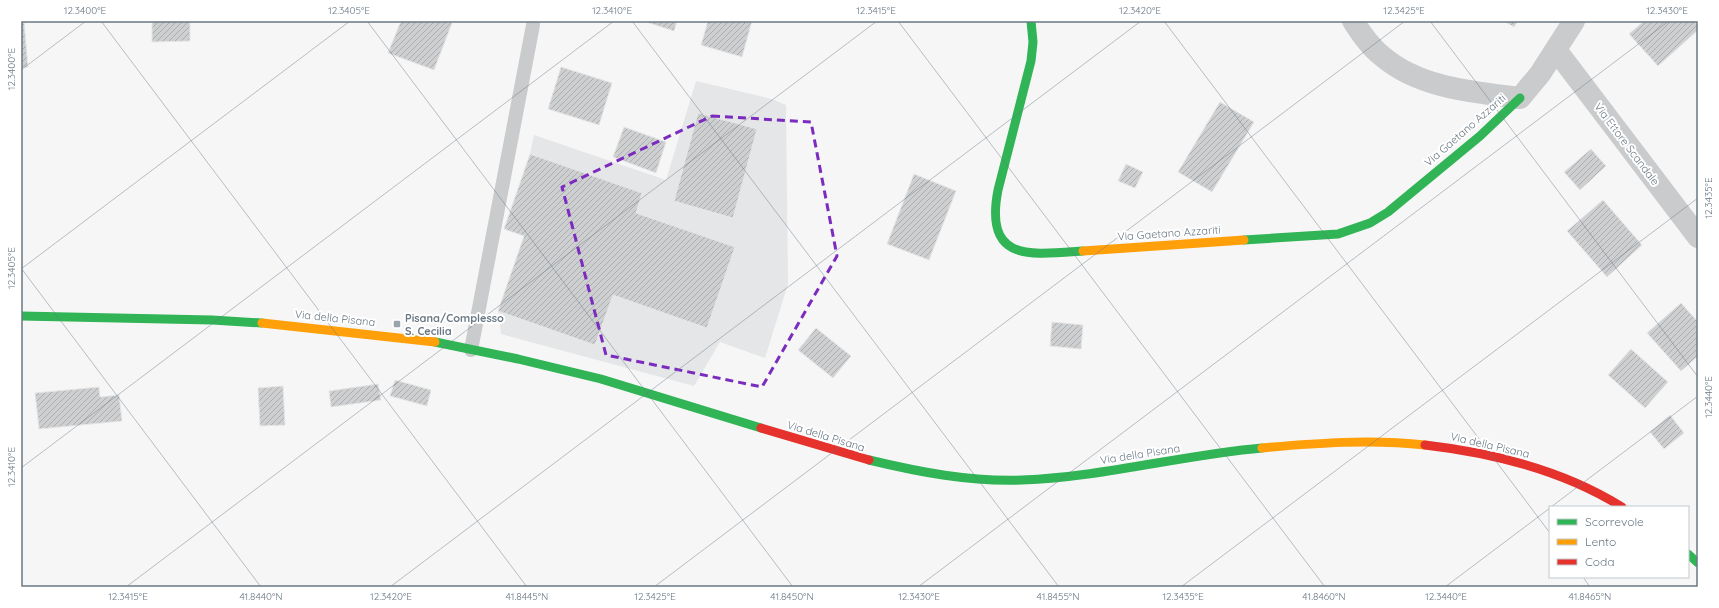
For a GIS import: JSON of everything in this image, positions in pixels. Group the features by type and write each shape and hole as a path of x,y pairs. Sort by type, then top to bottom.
{"main road":[{"name":"Via Gaetano Azzariti","path":"1031,21 1034,37 1032,60 1000,182 994,217 996,229 1001,238 1015,250 1024,253 1086,251 1338,234 1348,231 1377,220 1388,212 1486,131 1520,98"},
{"name":"Via della Pisana","path":"21,316 212,320 285,325 418,340 518,359 601,379 840,453 870,461 947,476 984,480 1065,477 1262,448 1320,443 1376,441 1430,444 1509,459 1569,480 1620,506"},
{"path":"1689,555 1698,563"}],"street":[{"path":"1353,21 1380,55 1405,72 1440,85 1486,94 1520,98 1540,74 1574,21"},
{"name":"Via Ettore Scandale","path":"1556,50 1698,238"}],"lane":[{"path":"471,350 533,25"}],"highlighted area":[{"path":"712,116 811,122 837,256 762,387 606,355 562,187"}],"shaded area":[{"path":"696,81 772,99 786,105 788,284 765,358 720,342 694,386 501,334 498,311 524,236 504,229 530,154 534,135 666,180"}],"building":[{"path":"21,21 24,21 28,67 21,68"},
{"path":"152,21 190,21 190,41 152,42"},
{"path":"401,21 447,21 452,23 434,70 388,53"},
{"path":"643,21 677,21 674,31"},
{"path":"708,21 752,21 742,57 701,45"},
{"path":"1504,21 1518,21 1514,27"},
{"path":"1644,21 1694,21 1698,25 1698,30 1658,66 1629,34"},
{"path":"561,67 612,83 599,125 548,109"},
{"path":"1220,102 1254,122 1212,192 1178,172"},
{"path":"698,113 757,129 733,218 674,201"},
{"path":"624,127 666,142 656,173 613,157"},
{"path":"1591,149 1606,166 1580,190 1564,172"},
{"path":"530,154 642,193 636,213 735,247 707,328 613,295 595,345 498,311 524,236 504,229"},
{"path":"1126,164 1143,172 1135,188 1118,181"},
{"path":"914,174 956,191 929,260 887,244"},
{"path":"1603,200 1642,245 1607,277 1567,231"},
{"path":"1681,303 1698,322 1698,356 1681,371 1647,333"},
{"path":"1052,322 1083,325 1081,349 1050,346"},
{"path":"816,328 851,356 833,378 798,350"},
{"path":"1631,349 1668,382 1645,408 1608,375"},
{"path":"395,380 431,390 427,406 390,396"},
{"path":"378,384 381,400 331,407 329,391"},
{"path":"283,386 285,425 260,426 258,388"},
{"path":"99,387 100,397 119,395 122,421 39,429 35,393"},
{"path":"1670,415 1684,433 1664,449 1650,432"}],"traffic: fast":[{"path":"1031,21 1033,42 1031,61 998,190 995,213 998,230 1005,242 1015,249 1045,253 1083,251"},
{"path":"1244,240 1338,234 1370,223 1388,212 1480,136 1520,98"},
{"path":"21,316 212,320 262,323"},
{"path":"435,342 518,359 601,379 761,428"},
{"path":"869,460 964,478 1022,480 1082,475 1232,451 1262,448"},
{"path":"1689,555 1698,563"}],"traffic: slow":[{"path":"1083,251 1244,240"},
{"path":"262,323 435,342"},
{"path":"1262,448 1323,443 1364,442 1425,445"}],"traffic: jam":[{"path":"761,428 869,460"},
{"path":"1425,445 1477,453 1527,465 1576,483 1620,506"}],"place":[{"name":"Pisana/Complesso S. Cecilia","path":"397,324"}]}
